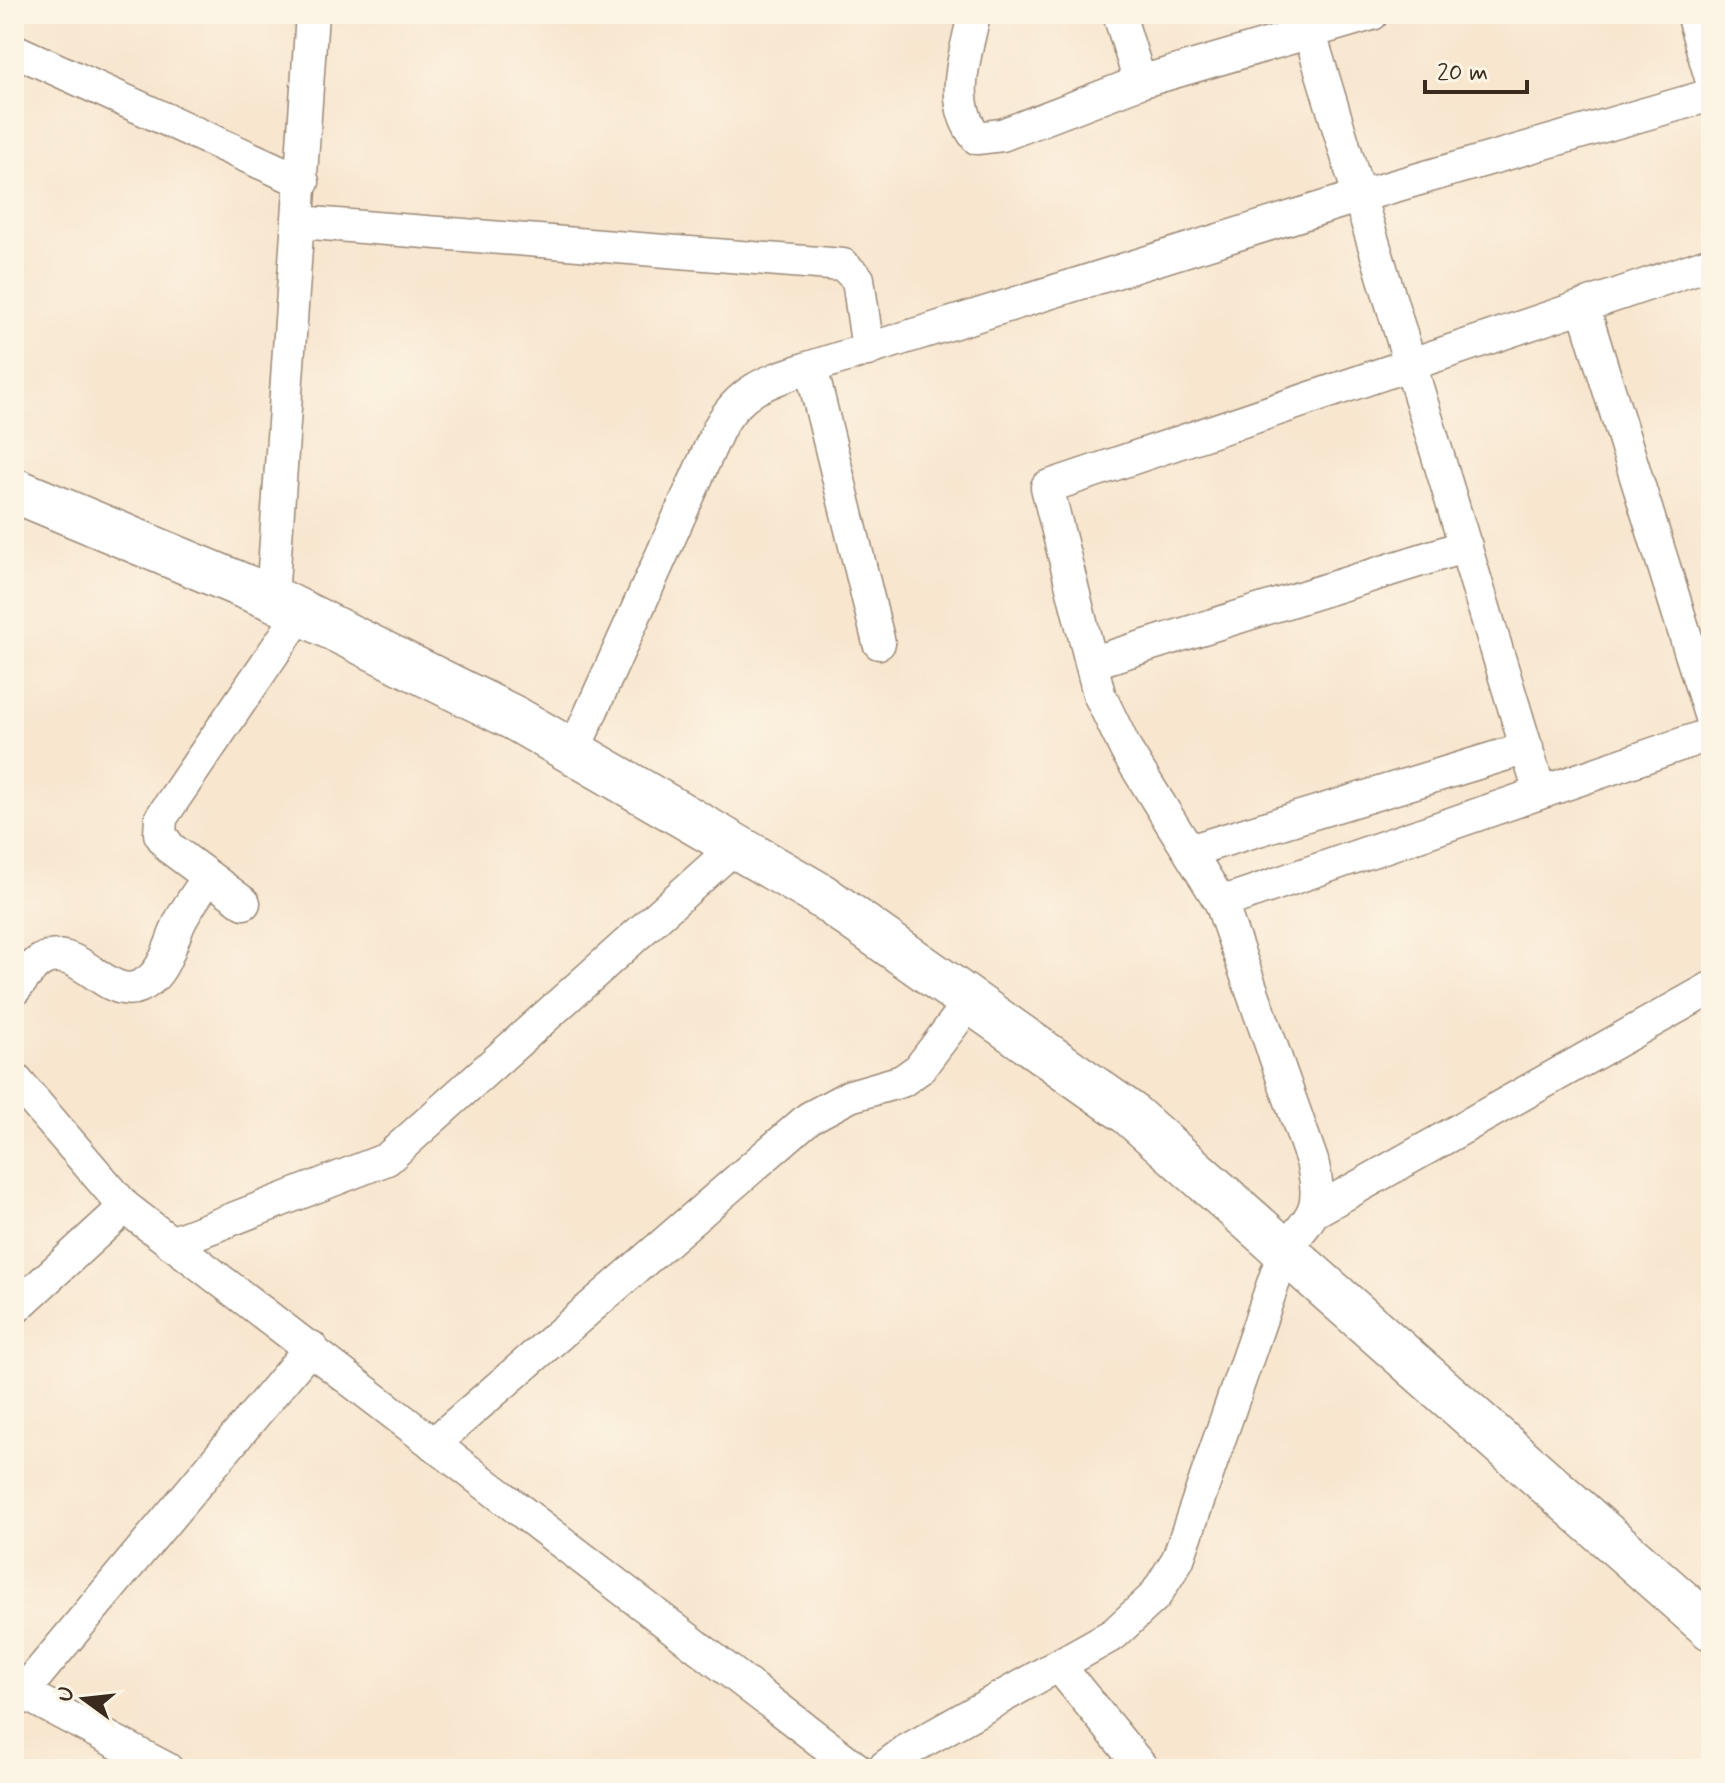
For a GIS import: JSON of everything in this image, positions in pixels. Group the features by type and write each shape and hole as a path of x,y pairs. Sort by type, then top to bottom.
{"street":[{"path":"244,903 170,848 160,834 161,818 286,606 299,222 312,14"},
{"path":"974,14 959,93 963,122 977,138 1002,135 1140,82 1307,24 1372,14"},
{"path":"1119,14 1140,82"},
{"path":"1692,14 1711,78"},
{"path":"1307,24 1540,793"},
{"path":"14,50 303,182"},
{"path":"573,752 732,405 747,392 811,367 1360,196 1711,95"},
{"path":"299,222 843,265 858,279 868,350"},
{"path":"1317,1210 1319,1191 1312,1161 1221,903 1126,750 1099,694 1047,487 1711,263"},
{"path":"1583,306 1711,718"},
{"path":"811,367 879,643"},
{"path":"14,490 286,606 516,719 820,895 972,999 1129,1113 1711,1628"},
{"path":"1091,663 1466,546"},
{"path":"1221,903 1711,734"},
{"path":"1189,851 1527,748"},
{"path":"171,1243 387,1159 737,845"},
{"path":"14,990 42,959 57,956 77,963 118,989 134,989 150,980 161,967 194,896 209,877"},
{"path":"882,1769 1114,1634 1155,1596 1178,1559 1285,1249 1317,1210 1711,988"},
{"path":"433,1444 809,1118 850,1096 902,1081 919,1069 972,999"},
{"path":"14,1078 125,1207 857,1769"},
{"path":"14,1309 125,1207"},
{"path":"167,1769 18,1690 311,1347"},
{"path":"1059,1666 1143,1769"}]}
